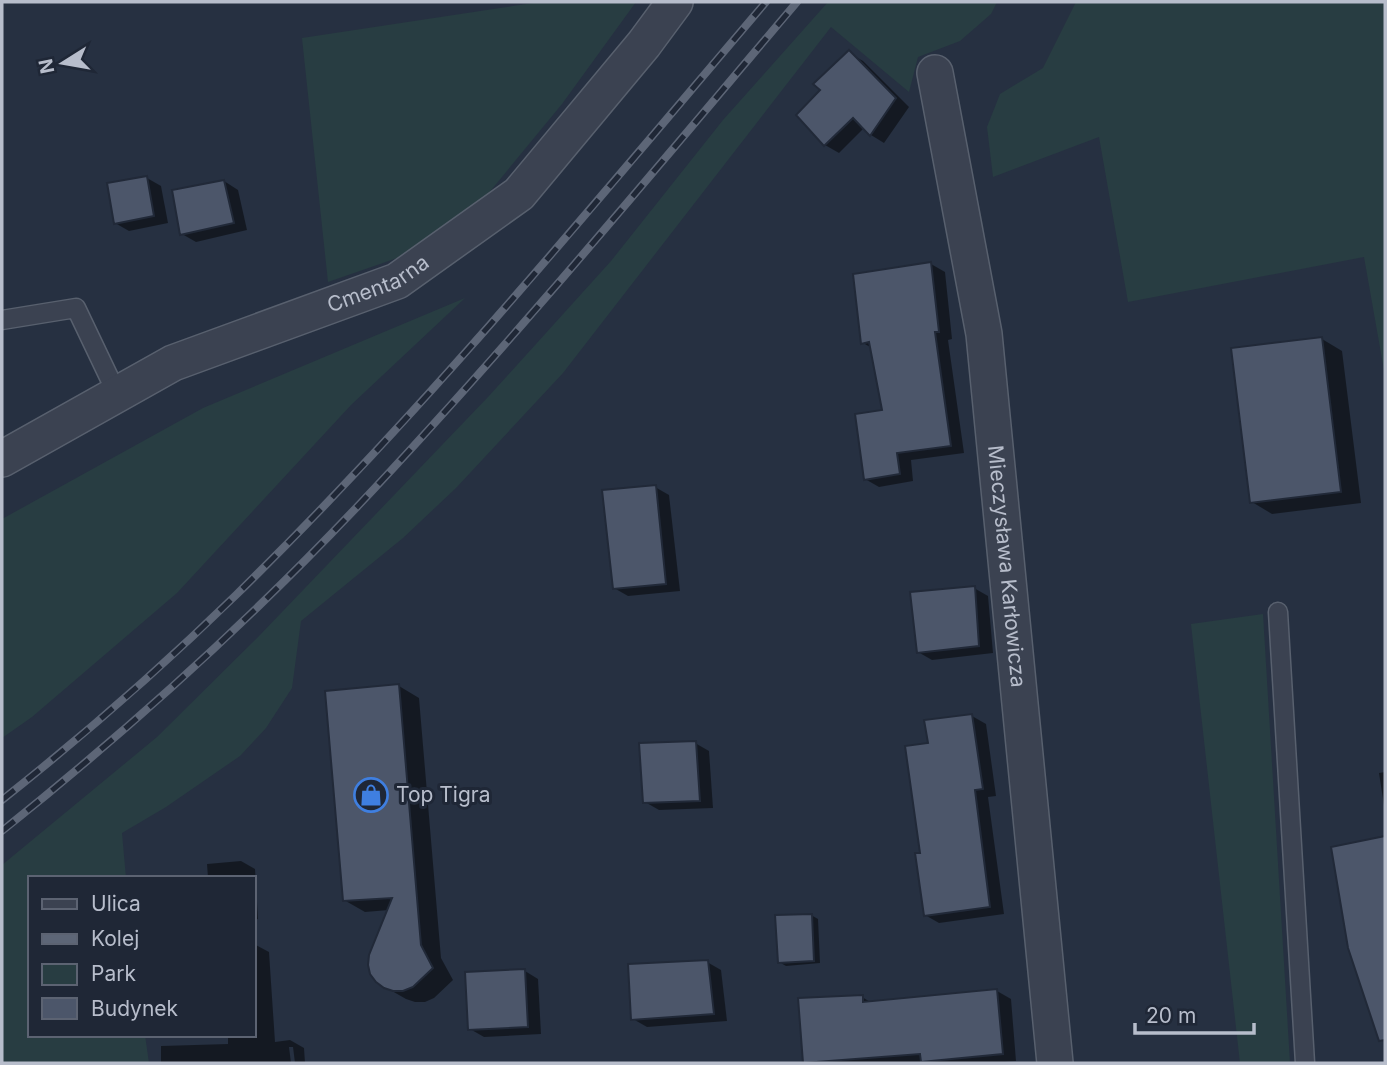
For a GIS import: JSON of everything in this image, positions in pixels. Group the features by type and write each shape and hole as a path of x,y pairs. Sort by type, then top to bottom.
{"street":[{"name":"Cmentarna","path":"2,459 173,363 397,281 519,194 644,44 675,2"},
{"name":"Mieczysława Karłowicza","path":"935,73 984,334 1055,1063"}],"lane":[{"path":"2,320 76,308 117,394"},
{"path":"1278,612 1305,1063"}],"green space":[{"path":"539,2 636,2 562,104 478,206 403,256 328,282 302,38"},
{"path":"828,2 997,2 991,14 960,41 918,57 909,92 831,27 563,373 456,488 403,538 301,621 292,688 266,728 240,756 166,807 122,833 126,876 28,876 28,1037 145,1037 149,1063 2,1063 2,865 157,737 260,635 488,397 611,261 723,120"},
{"path":"1076,2 1385,2 1385,376 1364,257 1128,302 1099,137 993,177 987,127 1000,94 1043,68"},
{"path":"465,298 351,405 177,593 32,717 2,738 2,519 203,408"},
{"path":"1263,614 1290,1063 1240,1063 1191,624"}],"building":[{"path":"849,50 896,98 870,136 853,118 824,146 796,115 820,90 813,84"},
{"path":"147,176 154,216 114,224 107,183"},
{"path":"224,180 234,223 180,235 172,190"},
{"path":"931,262 939,332 935,332 951,446 897,453 900,474 864,480 855,414 882,410 869,342 861,344 853,274"},
{"path":"1322,337 1341,492 1250,503 1231,348"},
{"path":"656,485 666,584 613,589 602,490"},
{"path":"975,586 979,646 917,653 910,592"},
{"name":"Top Tigra","path":"399,684 421,945 433,968 413,987 393,991 376,982 368,965 369,955 392,898 343,901 325,691"},
{"path":"972,714 983,789 975,790 990,907 924,916 915,853 920,853 905,746 928,743 924,720"},
{"path":"696,741 700,801 643,803 639,743"},
{"path":"1385,836 1385,1040 1379,1041 1348,948 1331,847"},
{"path":"812,914 814,961 778,963 775,915"},
{"path":"708,960 714,1014 631,1020 628,964"},
{"path":"525,969 528,1027 468,1030 465,972"},
{"path":"997,989 1003,1054 921,1062 920,1054 803,1063 798,998 863,995 863,1002"}],"railway":[{"path":"2,800 151,675 236,595 375,452 508,304 766,2"},
{"path":"2,831 95,755 185,676 356,508 525,321 797,2"}],"place":[{"name":"Top Tigra","path":"371,795"}]}
